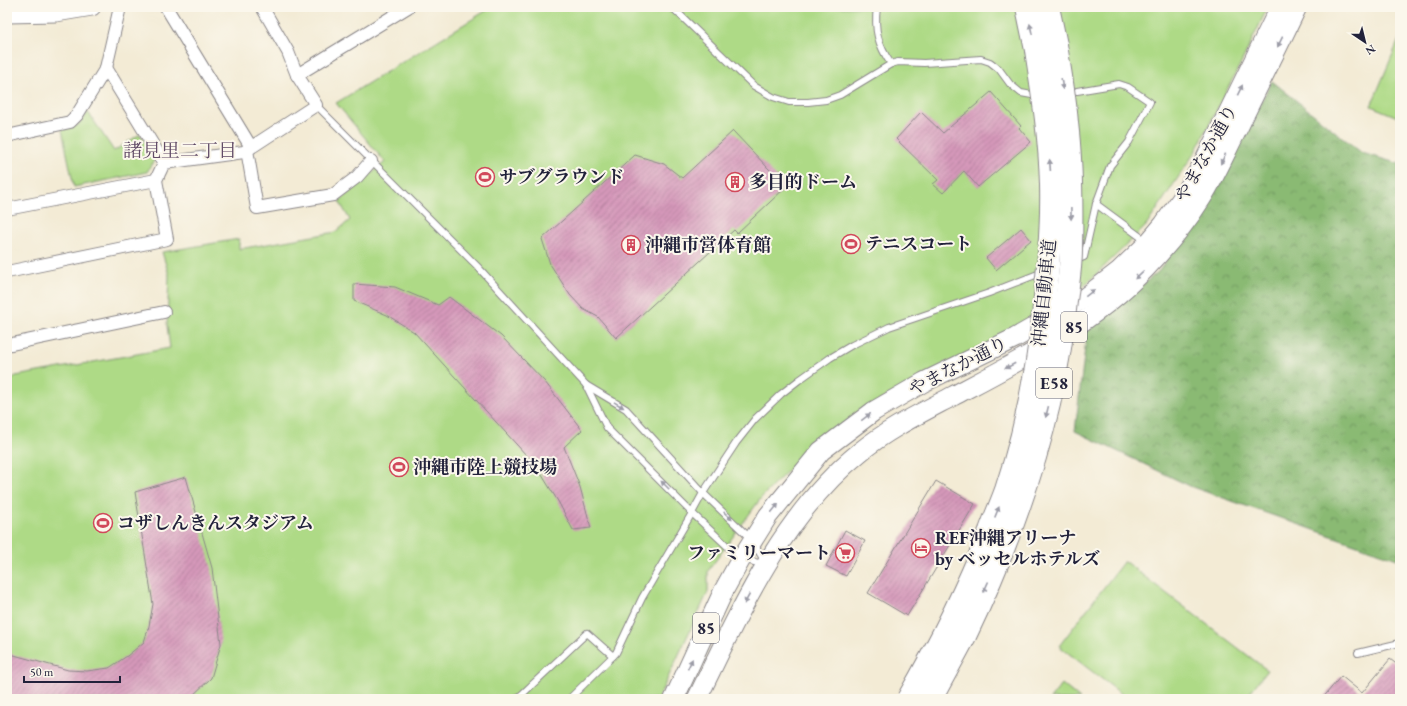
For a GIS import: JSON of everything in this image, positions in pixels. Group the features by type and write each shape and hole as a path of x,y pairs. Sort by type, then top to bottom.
{"highway":[{"name":"沖縄自動車道","path":"931,699 964,636 1000,557 1023,495 1041,437 1054,383 1064,327 1071,251 1068,124 1046,48 1027,7"},
{"name":"沖縄自動車道","path":"908,699 954,614 982,551 1006,491 1022,435 1034,380 1042,328 1050,252 1051,185 1047,128 1046,48 1048,7"},
{"path":"896,699 982,551"}],"main road":[{"name":"やまなか通り","path":"697,699 745,601 766,565 792,526 822,487 860,452 901,424 1054,341 1118,294 1145,270 1164,224 1181,200 1204,162 1280,7"},
{"name":"やまなか通り","path":"674,699 724,590 752,540 768,516 821,451 874,411 924,382 1015,338 1083,299 1119,271 1154,247 1175,235 1200,201 1220,165 1297,7"}],"street":[{"path":"7,14 56,13 92,7"},
{"path":"7,136 70,122 77,115 106,68 120,7"},
{"path":"166,7 249,149 257,208 333,195 357,177 371,161"},
{"path":"164,163 244,152 316,105 297,75 288,52 262,7"},
{"path":"297,75 408,7"},
{"path":"106,68 164,163"},
{"path":"7,272 166,239 156,180 164,163"},
{"path":"7,209 156,180"},
{"path":"7,345 164,312"}],"lane":[{"path":"670,7 675,10 754,86 773,97 789,102 820,101 840,95 891,64 898,62 924,64 981,59 990,62 999,69 1010,84 1021,93 1032,95"},
{"path":"876,7 876,35 883,53 891,64"},
{"path":"1062,266 1084,257 1096,204 1110,166 1129,142 1150,102 1128,87 1119,84 1077,91"},
{"path":"316,105 477,266 586,385 607,428 692,513 741,559 766,565"},
{"path":"1096,204 1154,247"},
{"path":"568,699 616,653 642,598 703,493 736,443 755,419 787,389 852,344 888,327 989,293 1055,268"},
{"path":"586,385 626,409 703,493 752,540 766,565"},
{"path":"518,699 587,633 613,656"},
{"path":"1358,653 1400,644"}],"green space":[{"path":"492,7 1268,7 1195,152 1146,226 1083,287 1012,330 868,407 815,443 761,498 708,571 708,592 658,699 7,699 7,382 16,376 170,348 167,326 169,275 162,252 239,239 239,249 336,232 350,220 339,201 385,162 336,103"},
{"path":"1400,37 1400,118 1371,106"},
{"path":"1272,81 1362,153 1400,164 1400,560 1192,487 1075,431 1087,331 1159,271 1223,174"},
{"path":"88,112 114,151 140,134 155,159 147,172 74,187 62,130 78,125"},
{"path":"1124,561 1267,670 1245,699 1128,699 1059,646"},
{"path":"1062,684 1080,699 1050,699"}],"building":[{"path":"991,92 1021,126 1019,128 1031,142 978,187 964,171 943,193 933,184 938,180 896,139 921,112 943,133"},
{"name":"沖縄市営体育館","path":"733,131 786,187 737,233 734,230 616,338 598,317 583,309 570,295 550,264 542,239 635,155 664,164 682,178"},
{"path":"1021,228 1031,240 996,270 986,258"},
{"path":"354,284 395,287 438,305 449,297 501,336 545,382 582,430 564,447 580,487 591,528 573,530 559,503 537,467 414,332 387,315 354,301"},
{"path":"186,477 212,568 221,644 211,678 189,699 7,699 7,653 68,670 87,671 109,668 144,642 153,604 135,492"},
{"name":"REF沖縄アリーナ by ベッセルホテルズ","path":"936,481 975,504 907,616 868,593"},
{"name":"ファミリーマート","path":"845,530 865,541 846,576 826,566"},
{"path":"1390,659 1400,667 1400,699 1322,699 1341,676 1362,693"}],"place":[{"name":"サブグラウンド","path":"485,177"},
{"name":"多目的ドーム","path":"735,182"},
{"name":"テニスコート","path":"851,244"},
{"name":"沖縄市営体育館","path":"631,245"},
{"name":"沖縄市陸上競技場","path":"399,467"},
{"name":"コザしんきんスタジアム","path":"103,523"},
{"name":"REF沖縄アリーナ by ベッセルホテルズ","path":"921,548"},
{"name":"ファミリーマート","path":"845,553"}],"district":[{"name":"諸見里二丁目","path":"180,150"}]}
